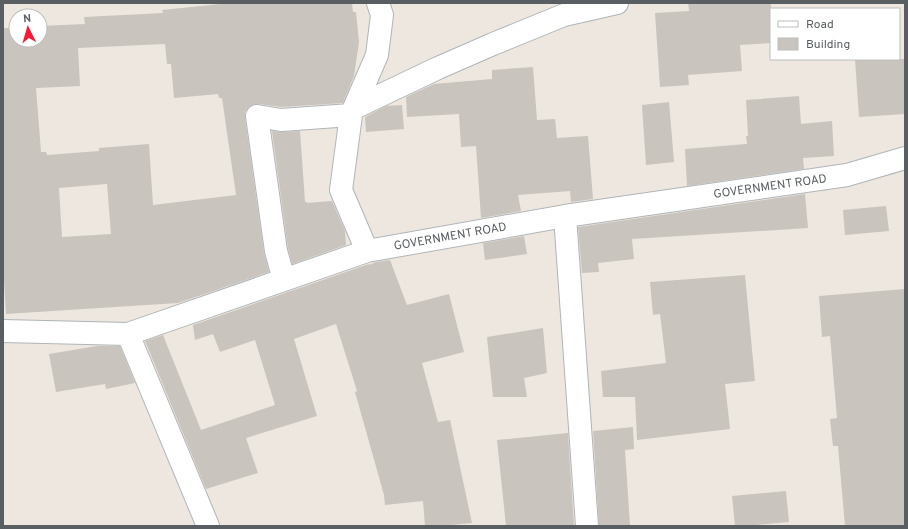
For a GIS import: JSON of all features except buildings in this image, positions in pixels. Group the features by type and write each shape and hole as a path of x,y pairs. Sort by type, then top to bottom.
{"street":[{"path":"367,251 341,190 353,112 377,55 382,15 378,3"},
{"path":"284,280 276,251 257,116 282,120 353,112 473,53 564,15 617,3"},
{"name":"GOVERNMENT ROAD","path":"3,331 128,334 367,251 565,216 847,175 905,158"},
{"path":"565,216 587,526"},
{"path":"128,334 208,526"}]}
